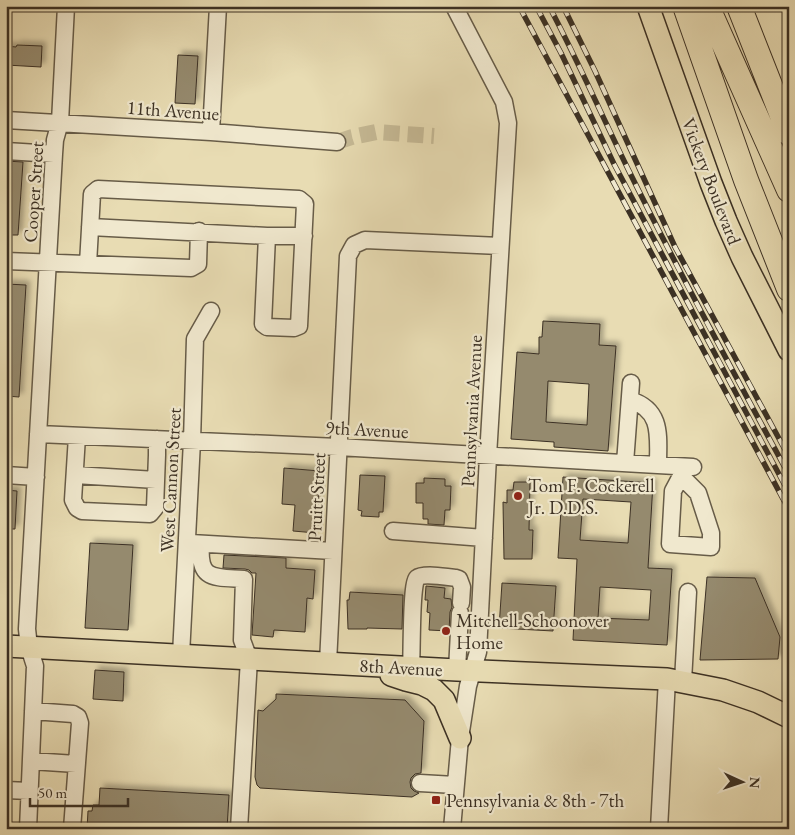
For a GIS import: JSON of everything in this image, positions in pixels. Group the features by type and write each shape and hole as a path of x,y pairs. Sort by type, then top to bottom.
{"highway":[{"path":"685,6 746,180 789,289"},
{"path":"707,6 789,190"},
{"path":"739,6 789,133"}],"main road":[{"name":"Vickery Boulevard","path":"648,6 726,221 789,350"},
{"name":"8th Avenue","path":"6,646 675,680 740,695 789,717"},
{"path":"367,665 434,690 444,700 460,738"}],"street":[{"name":"Cooper Street","path":"28,829 35,666 29,647 27,629 54,154 55,140 60,122 66,6"},
{"path":"211,132 218,6"},
{"name":"Pennsylvania Avenue","path":"452,829 460,738 468,686 465,670 478,652 508,123 504,102 454,6"},
{"name":"11th Avenue","path":"6,120 211,132 337,142"},
{"path":"6,151 54,154"},
{"path":"88,264 92,194 98,189 299,199 306,204 300,326 294,328 267,327 263,324 267,236"},
{"path":"90,227 199,231 267,236 304,236"},
{"path":"6,261 191,268 198,264 199,231"},
{"name":"Pruitt Street","path":"328,663 348,256 354,245 365,240 500,246"},
{"name":"West Cannon Street","path":"181,655 194,543 192,441 195,339 211,311"},
{"path":"625,463 631,383"},
{"path":"630,400 638,402 655,419 658,429 658,465"},
{"name":"9th Avenue","path":"38,434 338,447 658,465 685,470"},
{"path":"77,436 73,500 77,508 82,511 150,514 155,508 157,439"},
{"path":"6,475 36,477"},
{"path":"75,475 156,480"},
{"path":"394,531 484,538"},
{"path":"240,829 249,659 242,640 244,579 213,577 203,568 194,543 333,551"},
{"path":"411,668 414,583 418,577 424,576 459,579 462,587 461,608 465,670"},
{"path":"659,829 675,680 688,592"},
{"path":"33,711 73,714 78,717 80,723 72,829"},
{"path":"31,761 76,764"},
{"path":"420,783 455,785"},
{"path":"6,790 29,791"}],"building":[{"path":"17,45 42,46 41,67 6,65 6,46 16,47"},
{"path":"178,55 198,56 195,104 175,103"},
{"path":"6,161 23,162 18,235 6,235"},
{"path":"6,284 26,285 19,397 6,396"},
{"path":"543,321 600,324 599,345 616,346 608,451 554,447 554,442 511,439 517,352 539,354 539,337 542,337","holes":["548,381 589,384 587,425 546,422"]},
{"path":"284,468 320,471 316,533 293,531 295,505 282,504"},
{"path":"360,475 385,476 383,512 379,512 379,517 361,516 362,511 358,510"},
{"path":"563,477 653,483 648,568 672,569 667,645 573,640 577,559 558,558","holes":["583,499 631,502 628,543 580,540","600,587 651,590 649,620 598,618"]},
{"path":"424,478 445,479 445,486 451,486 450,510 445,510 444,525 428,524 428,519 423,519 423,503 416,503 416,483 424,483"},
{"path":"514,482 530,482 529,530 533,530 532,559 504,559 503,502 507,503 507,490 513,490"},
{"path":"6,490 17,491 15,529 6,529"},
{"path":"90,543 133,545 128,630 85,628"},
{"path":"224,555 286,558 286,568 315,570 313,599 307,598 305,632 274,630 273,637 252,635 256,573 245,569 223,568"},
{"path":"707,577 755,578 780,637 778,659 700,660"},
{"path":"502,583 556,586 553,631 499,628"},
{"path":"426,586 445,588 444,598 451,599 449,631 429,630 430,613 427,612 428,600 425,600"},
{"path":"350,592 403,595 402,629 348,629 347,600 349,600"},
{"path":"95,670 124,672 123,701 93,699"},
{"path":"276,694 405,700 424,721 421,773 415,774 410,782 411,788 419,793 412,797 260,788 255,777 258,710 263,711 276,699"},
{"path":"100,788 229,795 227,829 87,829 88,811 92,811 93,805 99,805"}],"tunnel":[{"path":"337,142 376,132 434,136"}],"railway":[{"path":"519,6 789,510"},
{"path":"536,6 561,53 614,164 789,493"},
{"path":"549,6 668,249 789,475"},
{"path":"563,6 595,71 675,247 789,457"}],"place":[{"name":"Tom F. Cockerell Jr. D.D.S.","path":"518,496"},
{"name":"Mitchell-Schoonover Home","path":"446,631"},
{"name":"Pennsylvania & 8th - 7th","path":"436,800"}]}
